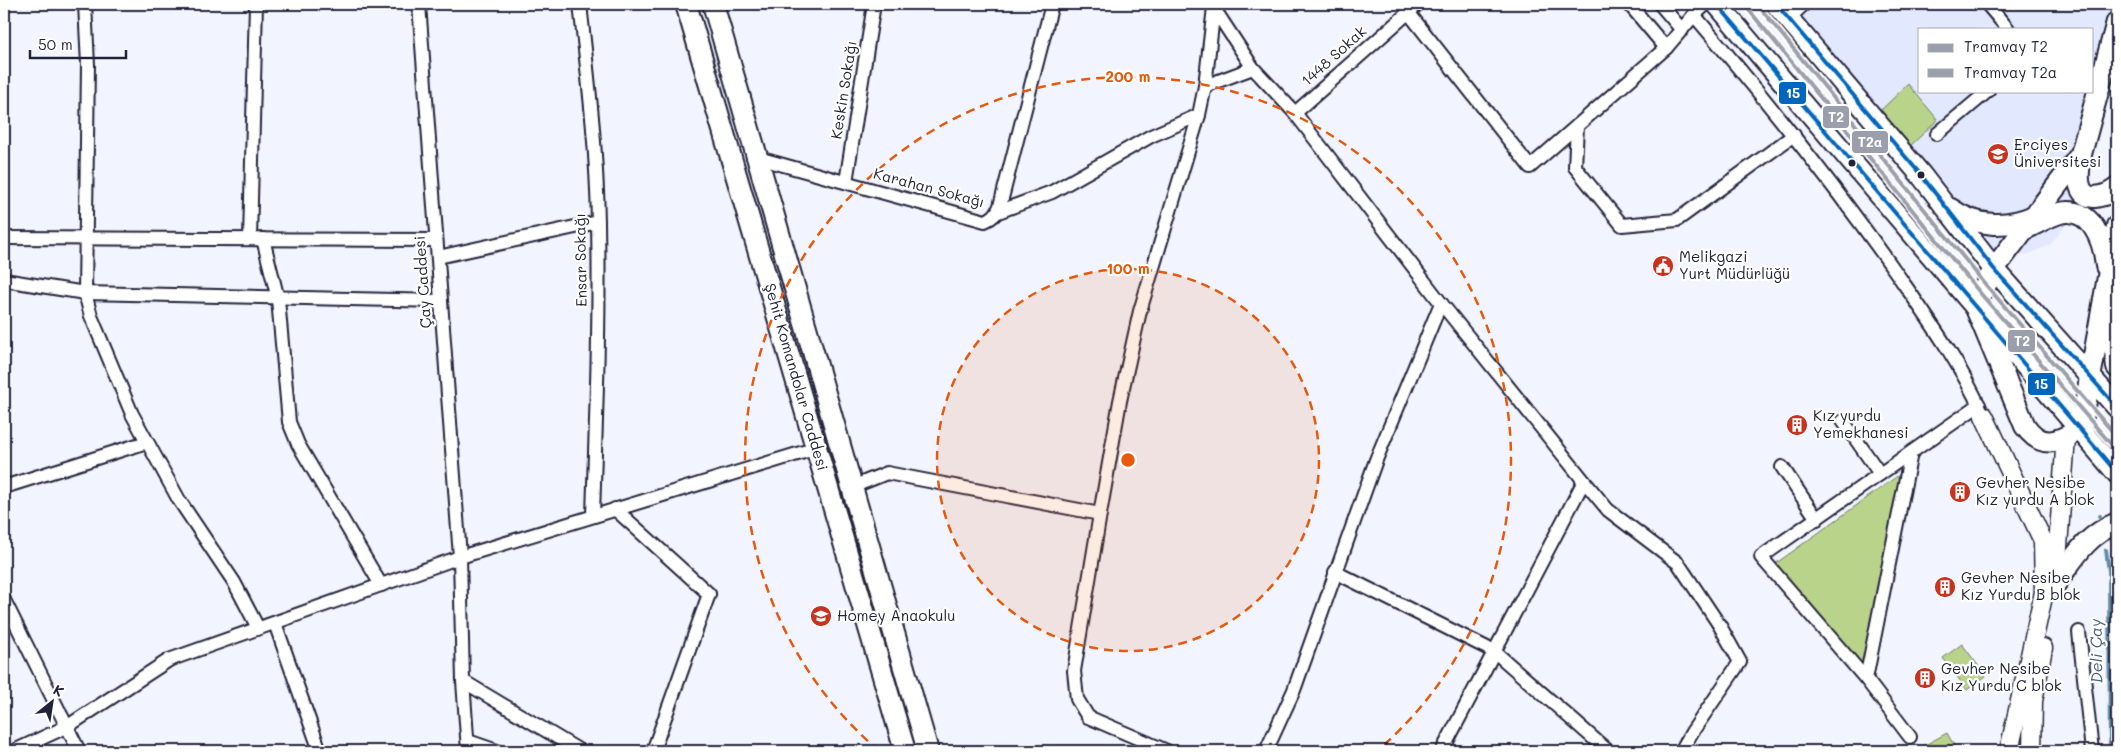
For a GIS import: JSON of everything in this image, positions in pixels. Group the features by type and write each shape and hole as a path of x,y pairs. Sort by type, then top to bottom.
{"main road":[{"name":"Şehit Komandolar Caddesi","path":"686,4 905,751"},
{"name":"Şehit Komandolar Caddesi","path":"713,4 928,751"},
{"path":"1716,4 2034,375 2073,433 2117,473"},
{"path":"1782,11 1944,205 1994,269 2117,407"},
{"path":"2117,22 2081,154 2079,184 2083,191 2090,196 2102,196 2117,188"},
{"path":"2081,154 1994,269 1975,306 2025,426 2035,437 2047,442 2058,441 2073,433 2090,377 2117,226"},
{"path":"1944,205 1965,217 1989,224 2029,222 2061,213 2074,213 2084,217 2094,227 2102,242 2117,367"},
{"path":"2055,584 2086,542 2102,529 2117,523"}],"street":[{"path":"85,4 88,65 86,293 91,316 132,414 179,500 234,582 258,628"},
{"path":"250,239 256,4"},
{"name":"Çay Caddesi","path":"419,4 460,557 462,681 468,746"},
{"name":"Ensar Sokağı","path":"580,4 592,109 598,222 599,295 593,516"},
{"name":"Keskin Sokağı","path":"846,182 874,4"},
{"name":"Karahan Sokağı","path":"758,158 985,221 998,212 1052,4"},
{"path":"1629,4 1666,48"},
{"path":"1660,4 1682,30"},
{"path":"1413,8 1530,167 1666,48 1706,4"},
{"path":"1782,11 1804,4"},
{"path":"1987,4 2007,28"},
{"path":"1212,5 1253,68 1295,113 1441,303 1584,481 1608,510 1678,563 1720,626 1740,662 1681,751"},
{"path":"1167,751 1088,717 1077,699 1074,671 1120,401 1140,311 1206,86 1212,5"},
{"name":"1448 Sokak","path":"1295,113 1413,8"},
{"path":"1694,15 1794,136 1936,328 1962,369 2043,541 2044,592 2009,751"},
{"path":"1206,86 1253,68"},
{"path":"1937,134 1987,92"},
{"path":"998,212 1052,192 1151,136 1199,115"},
{"path":"1577,126 1575,167 1622,225 1677,220 1794,136"},
{"path":"438,258 598,222"},
{"path":"4,238 436,240"},
{"path":"264,239 278,299 289,422 298,444 381,585"},
{"path":"4,280 86,293 278,299 441,301"},
{"path":"1266,751 1294,690 1376,460 1441,303"},
{"path":"1910,737 1866,679 1761,558 1911,453 1981,410"},
{"path":"1842,420 1880,474"},
{"path":"2032,751 2032,701 2055,584 2073,433"},
{"path":"4,486 147,442"},
{"path":"14,751 68,726 169,660 460,557 817,448"},
{"path":"1866,679 1911,453"},
{"path":"1782,467 1817,519"},
{"path":"852,487 886,474 1100,514"},
{"path":"1442,751 1496,652 1584,481"},
{"path":"615,509 709,594 653,751"},
{"path":"1335,572 1496,652 1608,751"},
{"path":"4,600 79,751"},
{"path":"275,622 320,751"},
{"path":"2079,632 2092,751"},
{"path":"462,681 580,751"},
{"path":"468,746 496,751"}],"shaded area":[{"name":"Erciyes Üniversitesi","path":"1789,4 2114,4 2072,217 2050,245 2026,255 1996,254"}],"green space":[{"path":"1908,84 1938,120 1909,147 1879,112"},
{"path":"1903,472 1865,672 1775,564"},
{"path":"1962,644 1986,676 1967,690 1943,658"},
{"path":"1947,733 1957,751 1914,751"}],"waterway":[{"name":"Deli Çay","path":"2100,516 2101,523"},
{"name":"Deli Çay","path":"2106,550 2109,571 2110,751"}],"tram line":[{"name":"T2","path":"1744,4 1981,294 2117,451"},
{"name":"T2a","path":"1757,4 1986,285 2117,437"}],"transit line":[{"name":"15","path":"1717,4 2117,473"},
{"name":"15","path":"1776,4 1921,175 1994,269 2117,407"}],"place":[{"name":"Erciyes Üniversitesi","path":"1998,154"},
{"name":"Melikgazi Yurt Müdürlüğü","path":"1663,266"},
{"name":"Kız yurdu Yemekhanesi","path":"1797,425"},
{"name":"Gevher Nesibe Kız yurdu A blok","path":"1960,492"},
{"name":"Gevher Nesibe Kız Yurdu B blok","path":"1945,587"},
{"name":"Homey Anaokulu","path":"821,616"},
{"name":"Gevher Nesibe Kız Yurdu C blok","path":"1925,678"}]}
